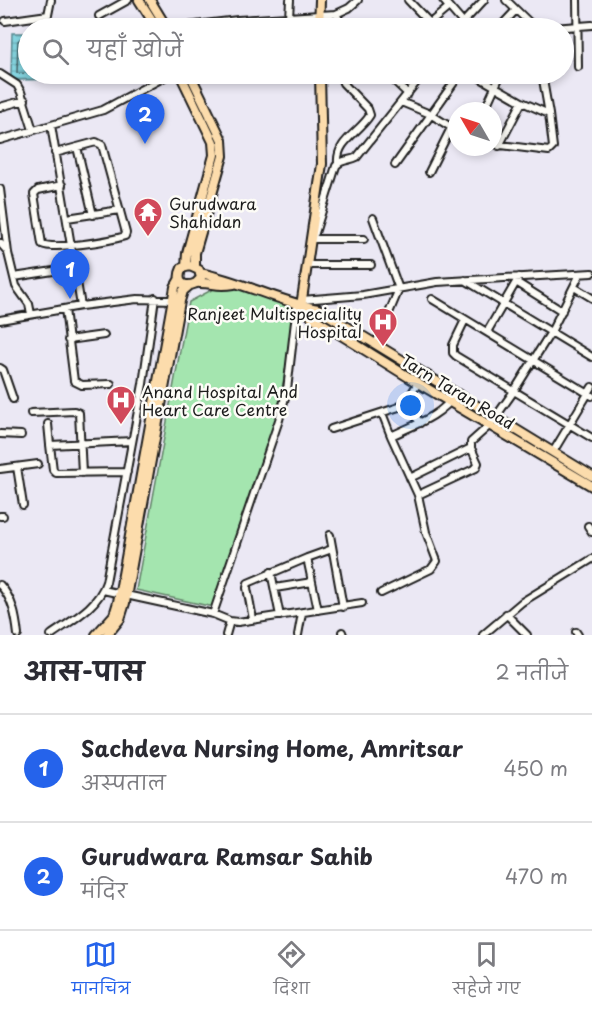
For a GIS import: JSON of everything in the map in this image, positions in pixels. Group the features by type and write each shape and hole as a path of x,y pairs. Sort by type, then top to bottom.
{"main road":[{"path":"139,0 151,18"},
{"path":"150,0 162,18"},
{"path":"319,16 320,0"},
{"path":"96,635 114,615 123,595 180,301 183,291 201,278 187,253 214,155 213,142 185,84"},
{"path":"194,269 195,254 223,156 222,140 195,84"},
{"path":"179,280 182,283 220,286 234,284 251,287 300,303 312,243 322,164 320,84"},
{"path":"106,635 120,619 179,274 182,268 194,269 234,284"},
{"name":"Tarn Taran Road","path":"300,303 318,309 592,476"},
{"name":"Tarn Taran Road","path":"300,303 312,317 592,486"}],"street":[{"path":"26,18 48,15 51,0"},
{"path":"99,16 128,0"},
{"path":"283,0 289,15"},
{"path":"289,15 290,0"},
{"path":"261,18 336,14 349,8 358,0"},
{"path":"408,0 425,18"},
{"path":"443,0 459,18"},
{"path":"468,18 484,0"},
{"path":"506,0 524,18"},
{"path":"577,0 578,67"},
{"path":"436,18 449,7"},
{"path":"508,18 516,10"},
{"path":"336,14 338,18"},
{"path":"5,21 18,19"},
{"path":"574,26 592,25"},
{"path":"0,74 17,85 25,100 33,130"},
{"path":"0,140 103,110 151,84"},
{"path":"343,84 368,109 370,115 341,147 312,243 364,238"},
{"path":"398,84 408,94"},
{"path":"338,163 357,157 416,84"},
{"path":"395,165 452,84"},
{"path":"490,84 549,114"},
{"path":"488,102 496,84"},
{"path":"502,146 549,151 553,147 544,84"},
{"path":"0,107 25,100"},
{"path":"401,102 430,114 448,126"},
{"path":"502,135 522,102"},
{"path":"51,125 81,306"},
{"path":"429,172 448,140"},
{"path":"55,153 96,142 102,145 126,233 125,237 71,245 46,246 40,241 34,194 38,190 62,185"},
{"path":"76,147 93,215"},
{"path":"0,189 8,253 17,291 29,304 31,314"},
{"path":"67,218 120,210"},
{"path":"373,218 399,289 376,345"},
{"path":"0,243 8,253"},
{"path":"307,266 370,265"},
{"path":"14,278 73,268"},
{"path":"213,614 279,420 287,390 300,303 437,282 517,280 592,273"},
{"path":"418,495 476,468 478,463 471,448 471,442 490,425 514,391 562,311 580,274"},
{"path":"464,280 592,357"},
{"path":"487,332 517,280"},
{"path":"517,280 562,311"},
{"path":"574,287 592,298"},
{"path":"51,635 93,604 104,590 127,471 155,298"},
{"path":"0,320 81,306 155,298 174,300"},
{"path":"432,299 590,395"},
{"path":"65,309 74,381 82,385 111,384"},
{"path":"465,320 453,345 453,353 592,438"},
{"path":"68,340 104,335"},
{"path":"0,368 3,370 13,399"},
{"path":"331,429 401,405 408,399 418,383"},
{"path":"553,452 569,424 590,395 592,387"},
{"path":"391,436 437,414 456,394"},
{"path":"401,405 414,414 420,423"},
{"path":"31,412 77,412 82,473"},
{"path":"381,593 431,568 437,561 426,532 418,495 382,413"},
{"path":"48,424 54,472 127,471"},
{"path":"0,434 21,435"},
{"path":"51,445 132,441"},
{"path":"410,478 471,448"},
{"path":"0,469 38,464"},
{"path":"17,467 23,505"},
{"path":"330,535 343,607"},
{"path":"253,619 246,585 250,581 332,549"},
{"path":"307,558 318,610"},
{"path":"483,635 529,597 592,559"},
{"path":"271,572 280,616"},
{"path":"275,588 312,582"},
{"path":"0,585 10,600 16,616 18,635"},
{"path":"104,590 213,614 230,621 280,616 362,603"},
{"path":"297,635 302,613"},
{"path":"506,614 525,634"},
{"path":"226,635 230,621"}],"green space":[{"path":"219,286 249,287 297,310 275,425 218,608 136,590 189,302"}],"water":[{"path":"12,33 18,33 18,80 11,76"}],"place":[{"name":"Gurudwara Ramsar Sahib","path":"145,144"},
{"name":"Gurudwara Shahidan","path":"148,238"},
{"name":"Sachdeva Nursing Home, Amritsar","path":"70,299"},
{"name":"Ranjeet Multispeciality Hospital","path":"383,348"},
{"name":"Anand Hospital And Heart Care Centre","path":"121,426"}]}
